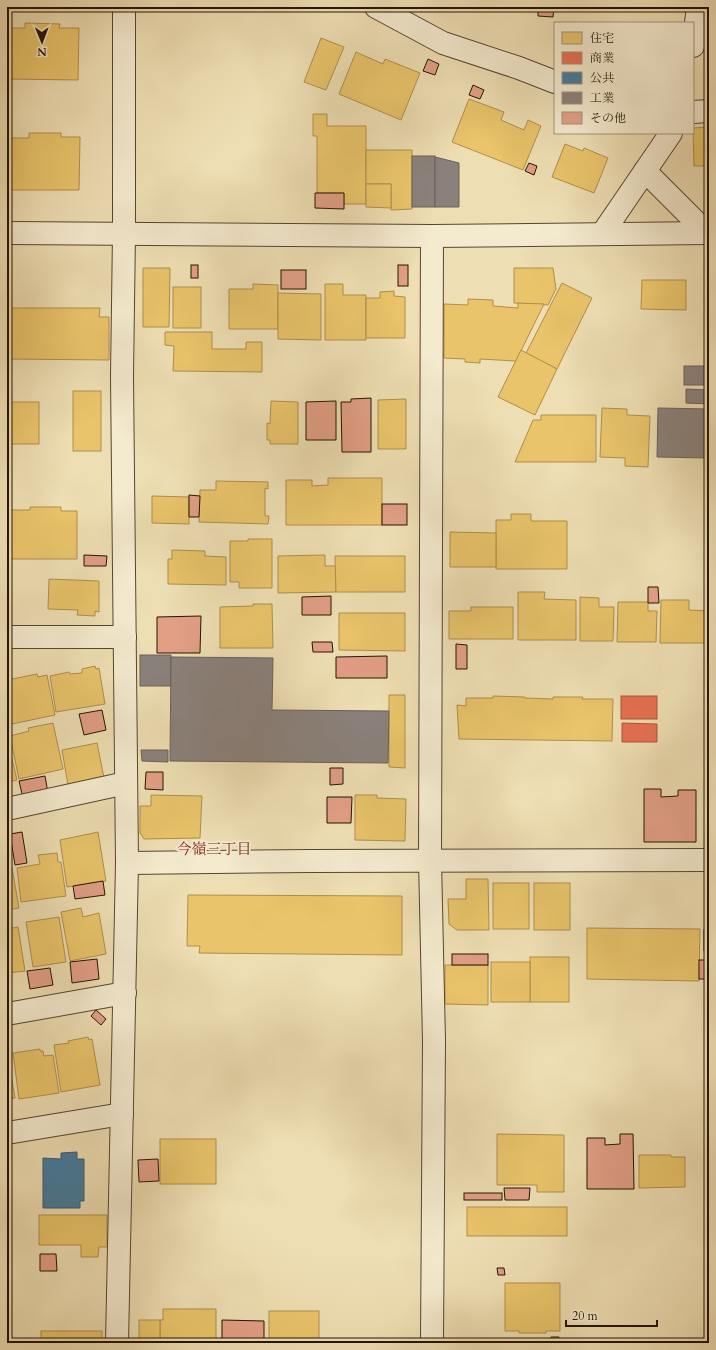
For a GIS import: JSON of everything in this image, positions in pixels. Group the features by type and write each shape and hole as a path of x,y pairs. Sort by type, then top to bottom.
{"street":[{"path":"117,1343 127,863 122,384 124,7"},
{"path":"376,7 443,43 519,68 554,82"},
{"path":"694,38 698,7"},
{"path":"694,112 709,111"},
{"path":"602,234 670,134"},
{"path":"645,171 707,232"},
{"path":"7,233 432,236 707,232"},
{"path":"432,236 430,860 434,1040 432,1343"},
{"path":"7,637 125,638"},
{"path":"7,809 126,783"},
{"path":"127,863 310,860 709,860"},
{"path":"7,1014 124,993"},
{"path":"7,1133 122,1114"}],"building: 住宅":[{"path":"567,7 642,7 642,11"},
{"path":"25,23 60,24 59,28 79,28 78,80 7,79 7,28 25,28"},
{"path":"321,38 344,47 326,90 304,82"},
{"path":"356,52 383,64 385,59 420,73 401,120 339,94"},
{"path":"469,99 504,112 501,120 524,130 528,120 541,126 523,170 452,142"},
{"path":"313,114 327,114 327,126 366,126 366,204 344,204 344,193 317,193 317,136 313,136"},
{"path":"709,127 709,166 694,166 694,128"},
{"path":"29,133 61,133 61,137 80,137 79,190 7,190 7,138 29,138"},
{"path":"565,144 583,151 584,148 608,158 594,193 552,177"},
{"path":"366,150 412,150 412,209 391,210 391,184 366,184"},
{"path":"366,184 391,184 391,208 366,207"},
{"path":"143,268 170,268 169,327 143,327"},
{"path":"514,268 553,268 556,289 548,305 514,303"},
{"path":"642,280 686,280 686,310 641,309"},
{"path":"562,283 592,298 557,369 526,353"},
{"path":"253,284 278,285 278,329 229,329 229,289 253,289"},
{"path":"325,284 343,284 343,295 366,295 366,340 325,340"},
{"path":"173,287 201,287 201,328 173,328"},
{"path":"394,291 394,296 405,297 405,338 366,338 366,298 380,298 380,292"},
{"path":"278,293 321,294 321,340 278,339"},
{"path":"468,299 493,300 493,306 518,308 518,303 544,304 516,361 480,359 480,363 465,362 465,359 444,358 444,304 468,305"},
{"path":"7,308 100,308 99,317 109,317 109,360 7,359"},
{"path":"165,332 212,332 212,349 246,349 246,342 262,342 262,372 173,371 174,346 165,345"},
{"path":"521,350 557,369 535,415 498,397"},
{"path":"73,391 101,391 101,451 73,451"},
{"path":"406,399 406,449 378,449 378,400"},
{"path":"271,401 298,402 298,444 270,444 270,440 267,440 267,423 270,424"},
{"path":"7,402 39,402 39,444 7,444"},
{"path":"602,408 627,409 627,415 650,416 648,467 625,466 625,458 600,457"},
{"path":"541,415 596,415 596,462 515,462 533,420 541,420"},
{"path":"328,478 382,478 382,525 286,525 286,480 312,480 312,486 328,485"},
{"path":"216,481 268,482 268,489 265,488 265,516 269,516 268,524 199,522 200,490 216,490"},
{"path":"152,496 189,497 189,524 152,523"},
{"path":"30,507 61,507 61,511 77,511 77,559 7,559 7,510 30,510"},
{"path":"511,514 531,514 531,521 567,521 567,569 496,569 496,520 511,520"},
{"path":"450,532 496,533 496,567 450,567"},
{"path":"248,539 272,539 272,588 239,588 239,582 230,582 230,541 248,541"},
{"path":"172,550 205,551 205,556 226,557 226,585 168,584 168,559 172,559"},
{"path":"325,555 325,566 336,566 336,592 278,593 278,556"},
{"path":"335,556 405,556 405,592 336,592"},
{"path":"49,579 99,581 99,612 95,611 95,616 77,615 78,610 48,609"},
{"path":"518,592 545,592 544,599 576,600 576,640 518,640"},
{"path":"580,597 599,598 599,607 614,607 613,641 580,641"},
{"path":"661,600 689,600 689,610 709,611 709,643 660,643"},
{"path":"618,602 648,602 648,611 657,611 656,642 617,642"},
{"path":"253,604 272,604 273,648 220,648 220,607 253,606"},
{"path":"471,607 513,607 513,639 449,639 449,611 471,611"},
{"path":"339,613 405,613 405,651 339,650"},
{"path":"95,666 96,669 99,668 105,704 56,712 50,676 69,672 70,674 82,673 82,669"},
{"path":"37,674 38,677 47,675 55,715 7,725 7,680"},
{"path":"389,695 405,695 405,768 389,767"},
{"path":"493,696 553,699 553,697 583,697 582,699 613,699 612,741 459,739 457,705 466,706 466,698 493,698"},
{"path":"53,723 63,769 19,779 10,736 29,731 28,728"},
{"path":"7,742 17,780 7,782"},
{"path":"97,743 104,778 68,785 62,750"},
{"path":"151,795 202,796 200,838 144,839 140,833 140,806 151,806"},
{"path":"355,795 377,795 377,798 406,799 405,841 355,840"},
{"path":"98,832 106,881 67,887 60,840"},
{"path":"57,853 58,862 61,862 66,896 21,902 17,868 40,864 38,855"},
{"path":"11,862 19,908 7,910 7,863"},
{"path":"466,879 488,879 489,930 457,930 449,924 448,899 466,899"},
{"path":"493,883 529,883 529,929 493,929"},
{"path":"534,883 570,883 570,930 534,930"},
{"path":"188,895 402,896 402,955 199,953 200,946 187,946"},
{"path":"81,908 83,917 99,913 106,954 70,961 61,912"},
{"path":"59,917 66,962 33,967 26,922"},
{"path":"18,927 25,971 7,973 7,929"},
{"path":"587,928 700,929 699,981 587,979"},
{"path":"530,957 569,957 569,1002 530,1002"},
{"path":"491,962 530,962 530,1002 491,1002"},
{"path":"445,965 488,965 488,1005 445,1004"},
{"path":"88,1037 89,1040 92,1039 100,1085 61,1092 54,1045 69,1043 68,1041"},
{"path":"40,1049 40,1051 43,1051 44,1056 53,1055 59,1093 19,1099 13,1053"},
{"path":"7,1056 15,1098 7,1099"},
{"path":"497,1134 564,1135 564,1192 537,1192 537,1185 497,1185"},
{"path":"160,1139 216,1139 216,1184 160,1184"},
{"path":"639,1155 671,1155 671,1157 685,1157 685,1187 639,1188"},
{"path":"467,1207 567,1207 567,1236 467,1236"},
{"path":"39,1215 107,1215 107,1247 99,1247 98,1257 81,1257 81,1245 39,1245"},
{"path":"505,1283 560,1283 560,1331 546,1331 546,1333 519,1333 519,1331 505,1331"},
{"path":"163,1309 216,1309 216,1343 160,1343 160,1320 163,1320"},
{"path":"269,1311 319,1311 319,1343 269,1343"},
{"path":"139,1320 160,1320 160,1343 139,1343"},
{"path":"41,1331 102,1331 102,1343 41,1343"}],"building: 商業":[{"path":"621,696 657,696 657,719 621,719"},
{"path":"622,723 657,724 657,742 622,742"}],"building: 公共":[{"path":"77,1152 77,1159 84,1159 84,1201 80,1201 80,1208 43,1208 43,1158 61,1159 61,1153"}],"building: 工業":[{"path":"412,156 435,156 435,207 412,207"},
{"path":"435,157 459,163 459,207 435,207"},
{"path":"684,366 709,366 709,385 684,385"},
{"path":"686,389 709,390 709,404 686,403"},
{"path":"658,408 709,409 709,458 657,457"},
{"path":"140,655 171,655 171,686 140,686"},
{"path":"171,657 273,658 272,710 389,711 388,763 170,761"},
{"path":"141,750 168,750 168,762 142,761"}],"building: その他":[{"path":"538,7 554,7 553,17 538,16"},
{"path":"428,59 439,64 435,75 423,71"},
{"path":"473,85 484,90 480,99 469,95"},
{"path":"529,163 537,166 534,175 525,171"},
{"path":"315,193 344,193 344,209 315,208"},
{"path":"191,265 198,265 198,278 191,278"},
{"path":"398,265 408,265 408,286 398,286"},
{"path":"281,270 306,270 306,289 281,289"},
{"path":"371,398 371,452 342,452 341,402 351,402 351,399"},
{"path":"336,401 336,440 306,440 306,402"},
{"path":"189,495 200,496 199,517 189,517"},
{"path":"382,504 407,504 407,525 382,525"},
{"path":"84,555 107,556 106,566 84,566"},
{"path":"648,587 658,587 659,603 648,603"},
{"path":"331,596 331,615 302,615 302,597"},
{"path":"201,616 200,653 157,653 157,617"},
{"path":"312,642 332,642 333,652 313,652"},
{"path":"456,644 467,645 467,669 456,669"},
{"path":"387,656 387,678 336,678 336,657"},
{"path":"102,710 106,730 84,735 79,714"},
{"path":"330,768 343,768 343,784 330,785"},
{"path":"146,772 163,772 163,790 145,789"},
{"path":"45,776 48,793 23,798 19,781"},
{"path":"644,789 661,789 661,797 678,796 678,790 696,790 696,842 644,842"},
{"path":"327,797 352,797 351,823 327,823"},
{"path":"22,832 27,863 15,865 10,834"},
{"path":"7,835 11,855 7,856"},
{"path":"103,881 105,895 75,899 73,886"},
{"path":"704,929 708,929 709,951 704,951"},
{"path":"452,954 488,954 488,965 452,965"},
{"path":"97,959 99,979 72,983 70,962"},
{"path":"699,960 709,960 709,979 699,979"},
{"path":"50,968 53,985 30,989 27,971"},
{"path":"96,1010 106,1019 101,1025 91,1016"},
{"path":"620,1134 633,1134 634,1189 587,1189 587,1138 605,1138 605,1145 620,1144"},
{"path":"158,1159 159,1181 139,1182 138,1160"},
{"path":"504,1188 530,1188 529,1200 505,1200"},
{"path":"464,1193 502,1193 502,1200 464,1200"},
{"path":"40,1254 56,1254 57,1271 40,1271"},
{"path":"497,1268 504,1268 505,1275 498,1275"},
{"path":"222,1320 264,1321 264,1343 222,1343"},
{"path":"551,1337 559,1337 560,1343 551,1343"}],"district":[{"name":"今嶺三丁目","path":"214,849"}]}
